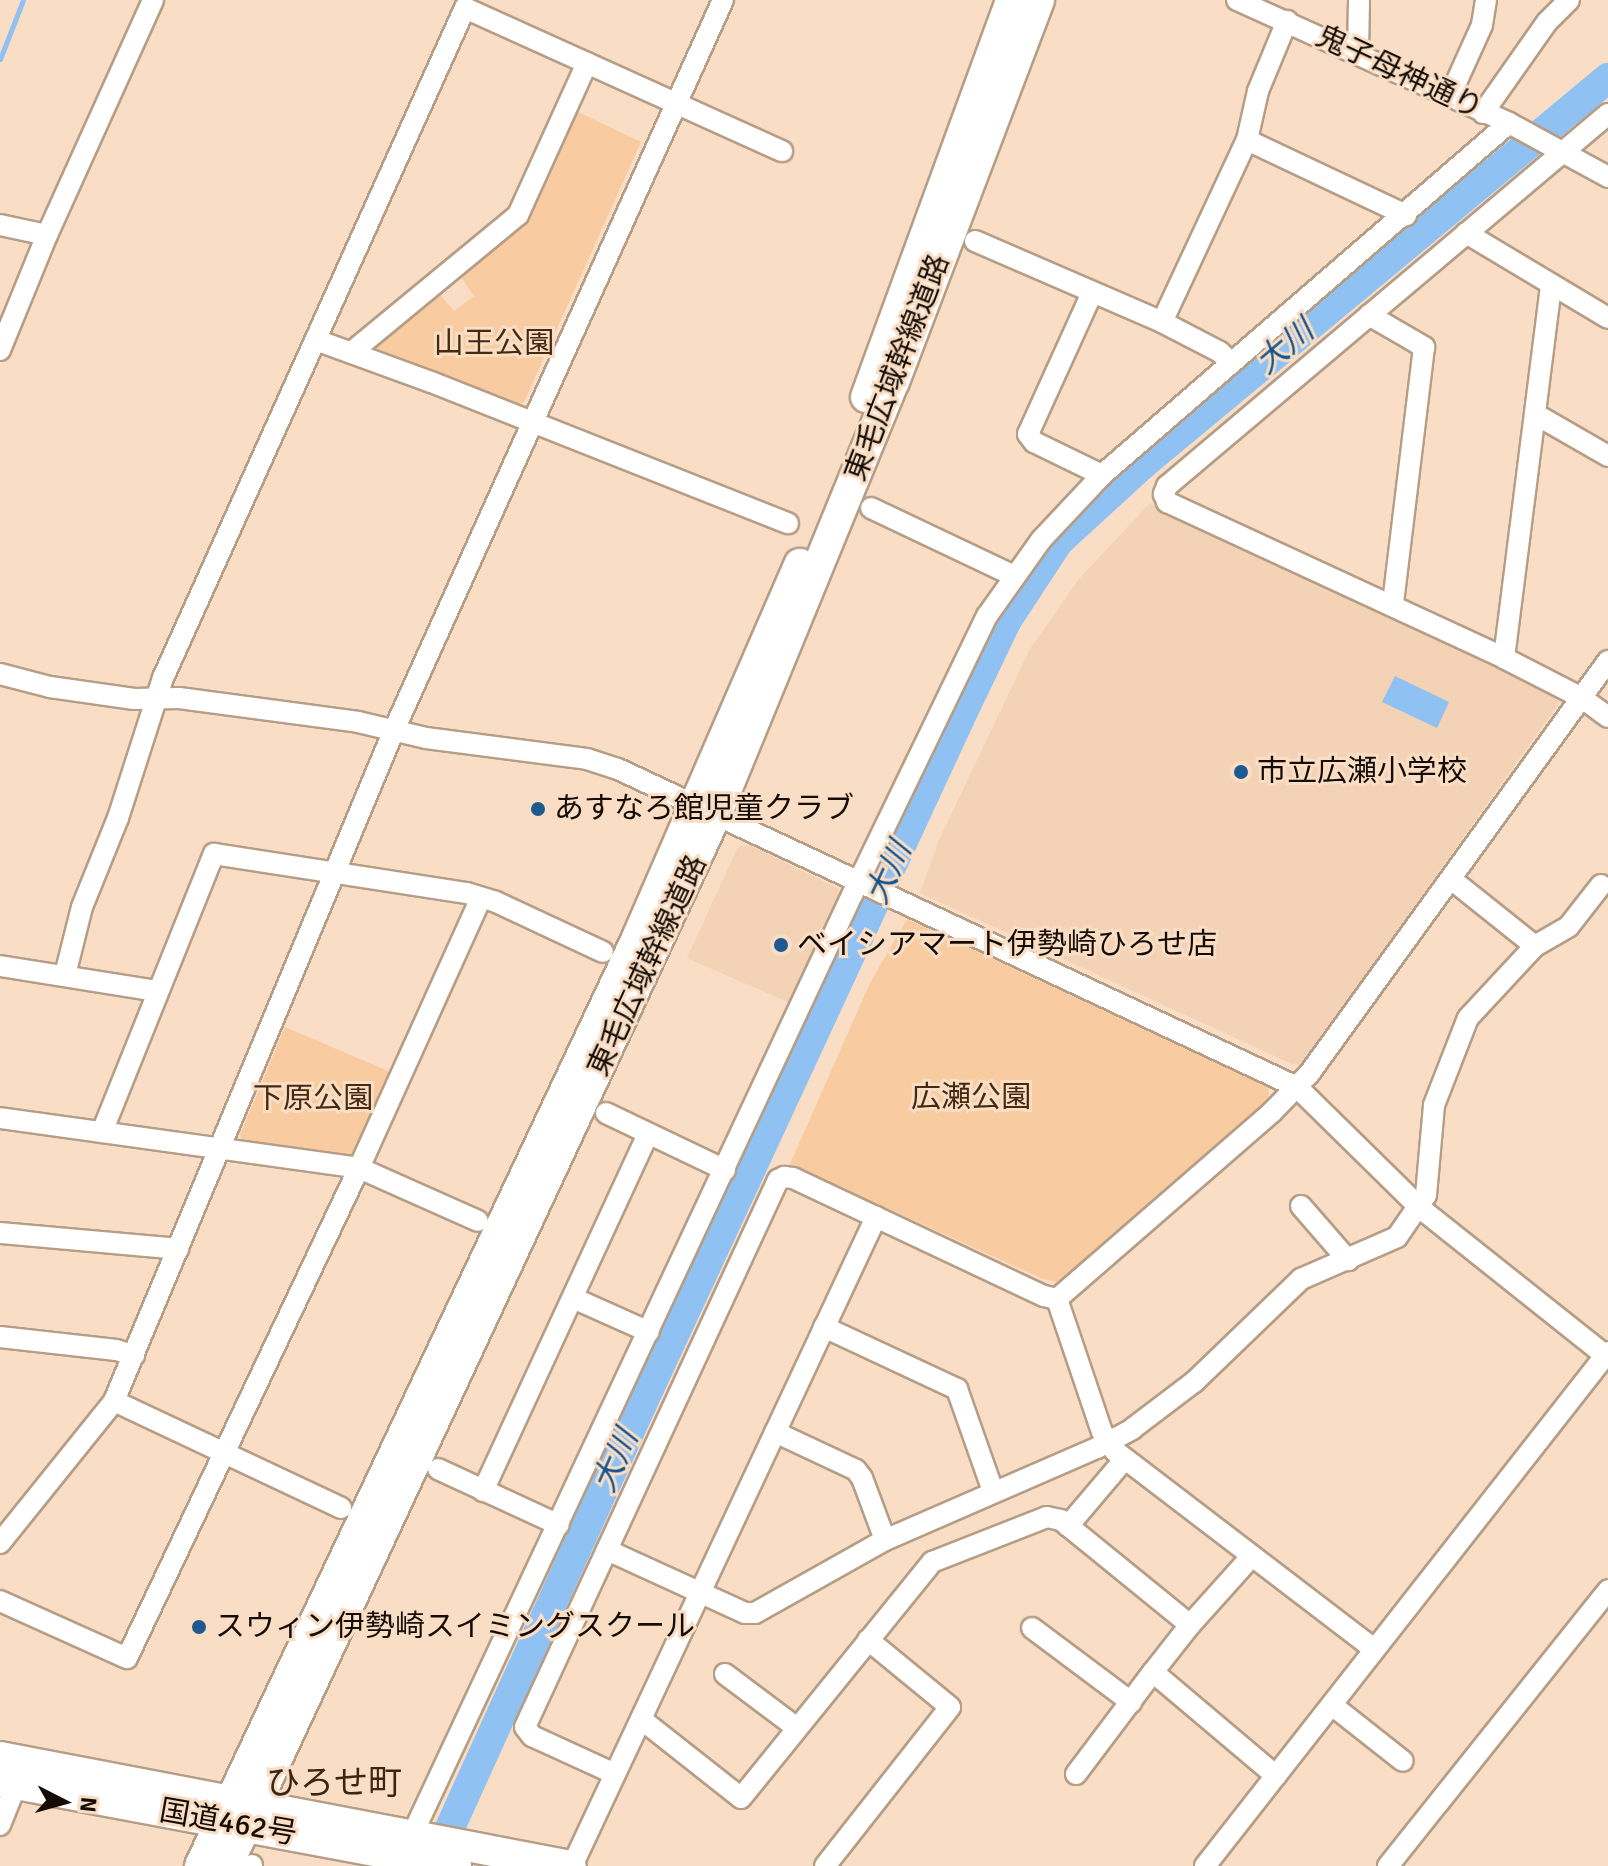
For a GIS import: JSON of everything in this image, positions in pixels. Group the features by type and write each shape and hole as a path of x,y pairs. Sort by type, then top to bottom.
{"highway":[{"name":"東毛広域幹線道路","path":"705,810 865,400 1011,0"},
{"name":"東毛広域幹線道路","path":"227,1866 240,1813 637,938 705,810 889,397 1039,0"},
{"name":"国道462号","path":"0,1757 409,1849 457,1858 572,1866"},
{"name":"国道462号","path":"8,1783 240,1813"},
{"name":"東毛広域幹線道路","path":"200,1866 240,1813"}],"street":[{"path":"0,350 47,235 153,0"},
{"path":"0,1543 114,1401 394,730 723,0"},
{"name":"鬼子母神通り","path":"1237,0 1358,52 1559,151"},
{"path":"1358,52 1359,0"},
{"path":"1450,96 1482,25 1486,0"},
{"path":"1483,113 1547,22 1569,0"},
{"path":"65,975 82,907 118,818 154,699 465,8 782,151"},
{"path":"1162,322 1247,140 1258,91 1287,21"},
{"path":"353,351 518,215 587,63"},
{"path":"1608,114 1559,151 1167,486 1164,494 1167,502 1504,658 1582,698 1608,717"},
{"path":"409,1849 725,1170 863,882 966,654 1014,576 1041,540 1102,475 1512,126"},
{"path":"1247,140 1406,215"},
{"path":"1559,151 1608,177"},
{"path":"0,225 47,235"},
{"path":"1466,233 1608,318"},
{"path":"975,241 1162,322 1220,352 1231,363"},
{"path":"1504,658 1551,285"},
{"path":"1092,293 1028,434 1034,442 1102,475"},
{"path":"1369,315 1424,347 1393,605"},
{"path":"316,340 353,351 788,523"},
{"path":"1535,414 1608,456"},
{"path":"871,508 1014,576"},
{"path":"1057,1299 1297,1087 1608,661"},
{"path":"0,674 50,687 154,699 195,700 604,763 1297,1087 1420,1208 1606,1354 1205,1866"},
{"path":"102,1132 156,991 214,854 481,898 603,952"},
{"path":"1451,879 1535,946"},
{"path":"607,1550 745,1613 763,1611 885,1540 1132,1429 1194,1382 1301,1279 1390,1242 1420,1208 1426,1195 1434,1105 1468,1018 1535,946 1569,926 1606,886"},
{"path":"0,1601 127,1658 359,1168 481,898"},
{"path":"0,966 156,991"},
{"path":"606,1113 725,1170"},
{"path":"0,1118 359,1168 478,1221"},
{"path":"483,1491 648,1134"},
{"path":"615,1774 532,1736 525,1727 778,1180 793,1178 1044,1296 1057,1299"},
{"path":"1301,1206 1348,1260"},
{"path":"572,1866 876,1217"},
{"path":"0,1233 178,1249"},
{"path":"573,1298 649,1332"},
{"path":"1057,1299 1108,1442 1124,1460 1374,1649"},
{"path":"824,1327 957,1389 993,1491"},
{"path":"0,1337 116,1350 134,1355"},
{"path":"114,1401 341,1508"},
{"path":"775,1432 856,1470 862,1478 885,1540"},
{"path":"1068,1526 1124,1460"},
{"path":"438,1469 559,1525"},
{"path":"641,1719 741,1798 932,1562 1047,1517 1061,1520 1190,1625"},
{"path":"1076,1774 1190,1625 1251,1557"},
{"path":"1388,1866 1608,1590"},
{"path":"1032,1628 1131,1702"},
{"path":"825,1866 950,1707 868,1640"},
{"path":"1153,1672 1276,1776"},
{"path":"725,1674 797,1728"},
{"path":"1332,1705 1403,1761"},
{"path":"0,1825 8,1783"}],"shaded area":[{"name":"市立広瀬小学校","path":"1150,503 1555,694 1559,703 1302,1064 1292,1064 920,893 939,840 1030,649 1079,579"},
{"path":"749,845 839,889 841,898 792,1004 687,958 738,847"}],"green space":[{"name":"山王公園","path":"572,109 641,142 524,402 514,406 374,353 372,343 437,291 454,311 474,296 458,273 521,219"},
{"name":"広瀬公園","path":"907,919 1269,1087 1268,1099 1058,1282 1043,1279 790,1164 870,983"},
{"name":"下原公園","path":"285,1027 395,1074 356,1155 349,1158 244,1144 240,1135"}],"water":[{"path":"1395,676 1449,702 1437,728 1382,702"}],"waterway":[{"path":"0,59 23,0"},
{"name":"大川","path":"434,1863 642,1404 959,720 1007,620 1058,542 1142,465 1608,78"}],"place":[{"name":"市立広瀬小学校","path":"1241,772"},
{"name":"あすなろ館児童クラブ","path":"538,809"},
{"name":"ベイシアマート伊勢崎ひろせ店","path":"781,945"},
{"name":"スウィン伊勢崎スイミングスクール","path":"199,1627"}],"district":[{"name":"ひろせ町","path":"334,1784"}]}
